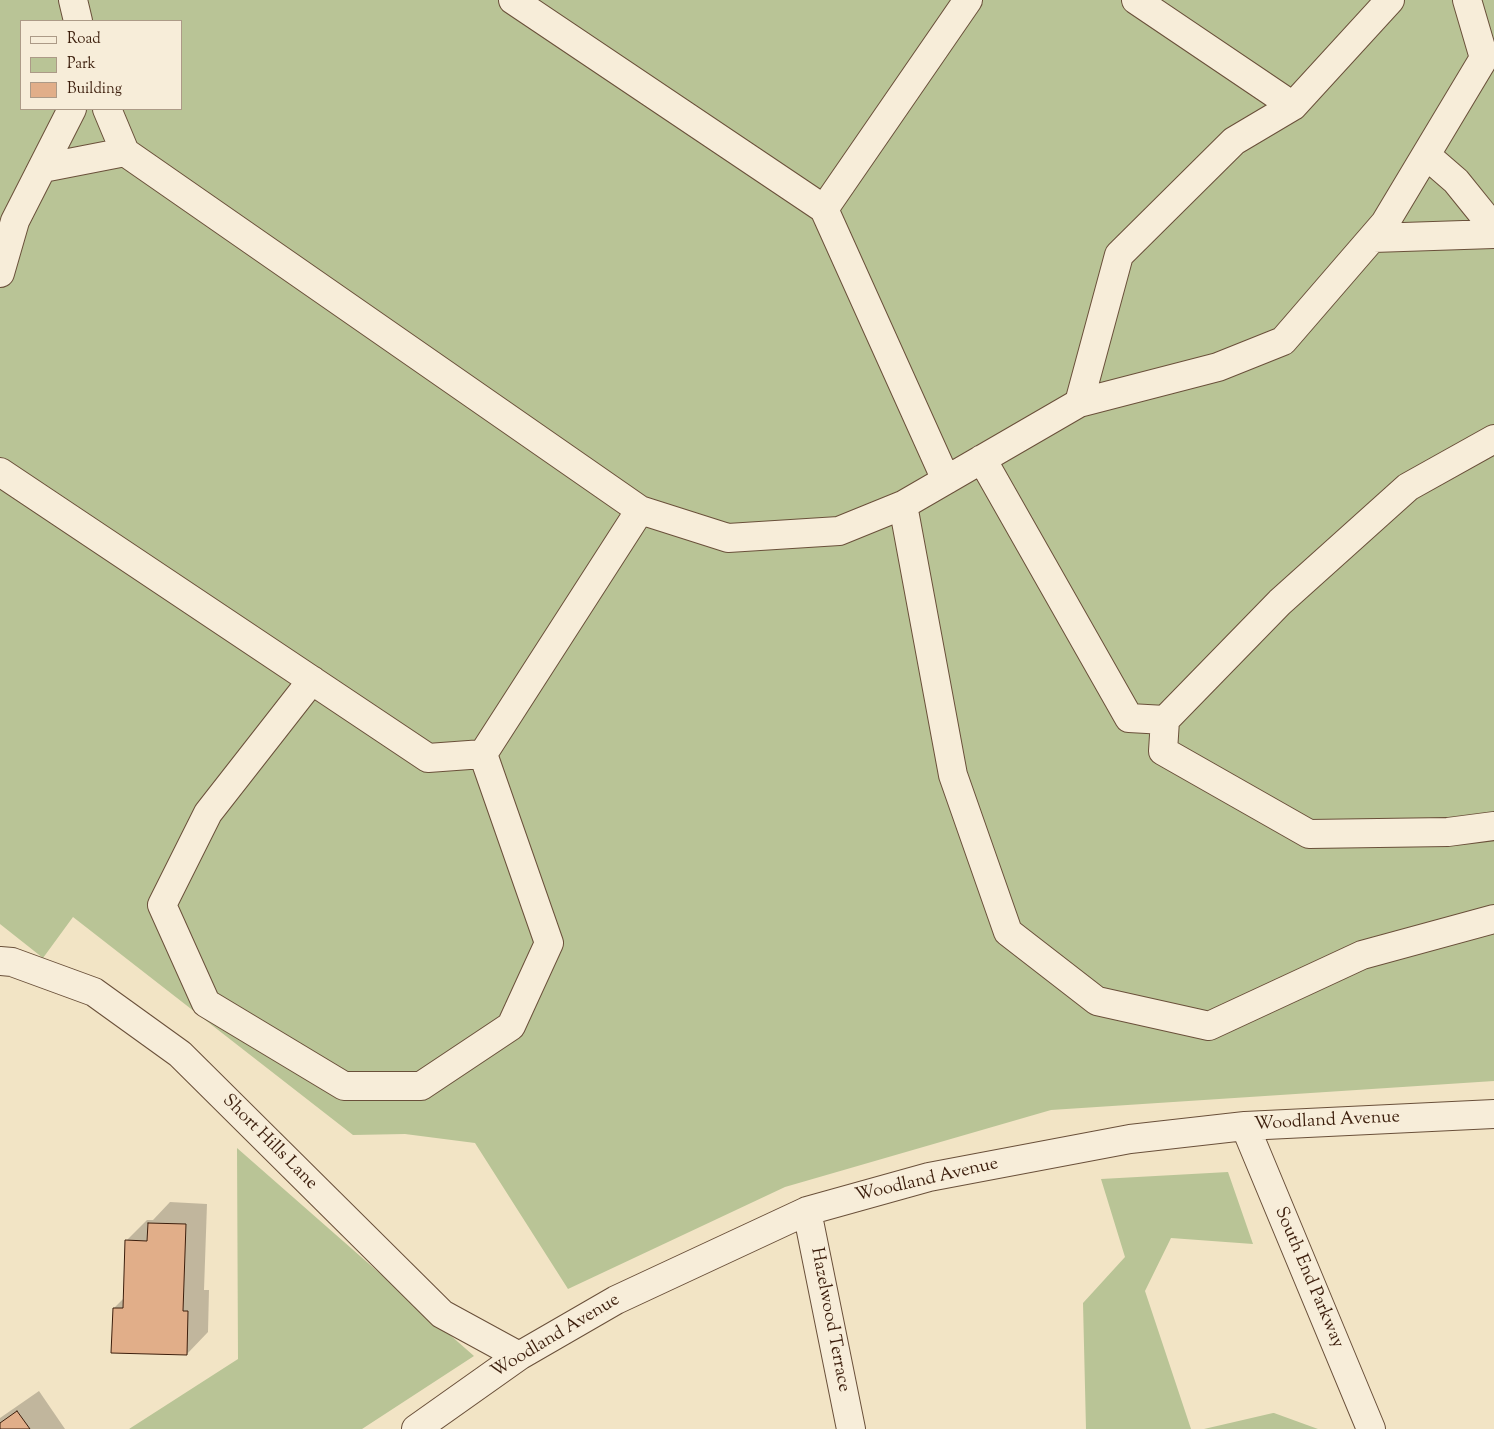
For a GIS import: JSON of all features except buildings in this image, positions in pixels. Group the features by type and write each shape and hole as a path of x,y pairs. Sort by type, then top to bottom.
{"street":[{"path":"74,0 78,20"},
{"path":"513,0 824,209 946,480"},
{"path":"824,209 968,0"},
{"path":"1136,0 1293,106"},
{"path":"1079,403 1119,255 1234,141 1293,106 1390,0"},
{"path":"107,110 125,152 640,510 728,538 839,531 903,504 1079,403 1218,367 1283,341 1385,223 1426,155 1489,62 1467,0"},
{"path":"0,273 15,221 71,110"},
{"path":"42,168 125,152"},
{"path":"1426,155 1456,181 1494,228"},
{"path":"1373,238 1494,234"},
{"path":"1494,439 1408,487 1280,602 1165,720 1163,751 1309,834 1448,832 1494,826"},
{"path":"982,459 1129,718 1165,720"},
{"path":"0,472 428,758 483,754"},
{"path":"903,504 953,775 1008,932 1097,1001 1209,1026 1362,955 1494,919"},
{"path":"483,754 640,510"},
{"path":"312,680 208,813 162,905 206,1003 344,1086 420,1086 511,1026 549,943 483,754"},
{"name":"Short Hills Lane","path":"0,961 12,962 94,992 180,1054 442,1314 519,1356"},
{"name":"Woodland Avenue","path":"416,1429 448,1418 519,1356 616,1300 807,1211 929,1177 1130,1139 1245,1126 1494,1114"},
{"name":"South End Parkway","path":"1245,1126 1371,1429"},
{"name":"Hazelwood Terrace","path":"807,1211 851,1429"}],"green space":[{"path":"0,0 1494,0 1494,1081 1051,1110 785,1187 568,1289 475,1143 405,1134 353,1135 73,917 43,958 0,924"},
{"path":"237,1148 474,1356 362,1429 129,1429 238,1359"},
{"path":"1228,1172 1253,1244 1171,1238 1145,1291 1191,1429 1086,1429 1083,1303 1125,1257 1101,1179"},
{"path":"1273,1413 1318,1429 1204,1429"}]}
